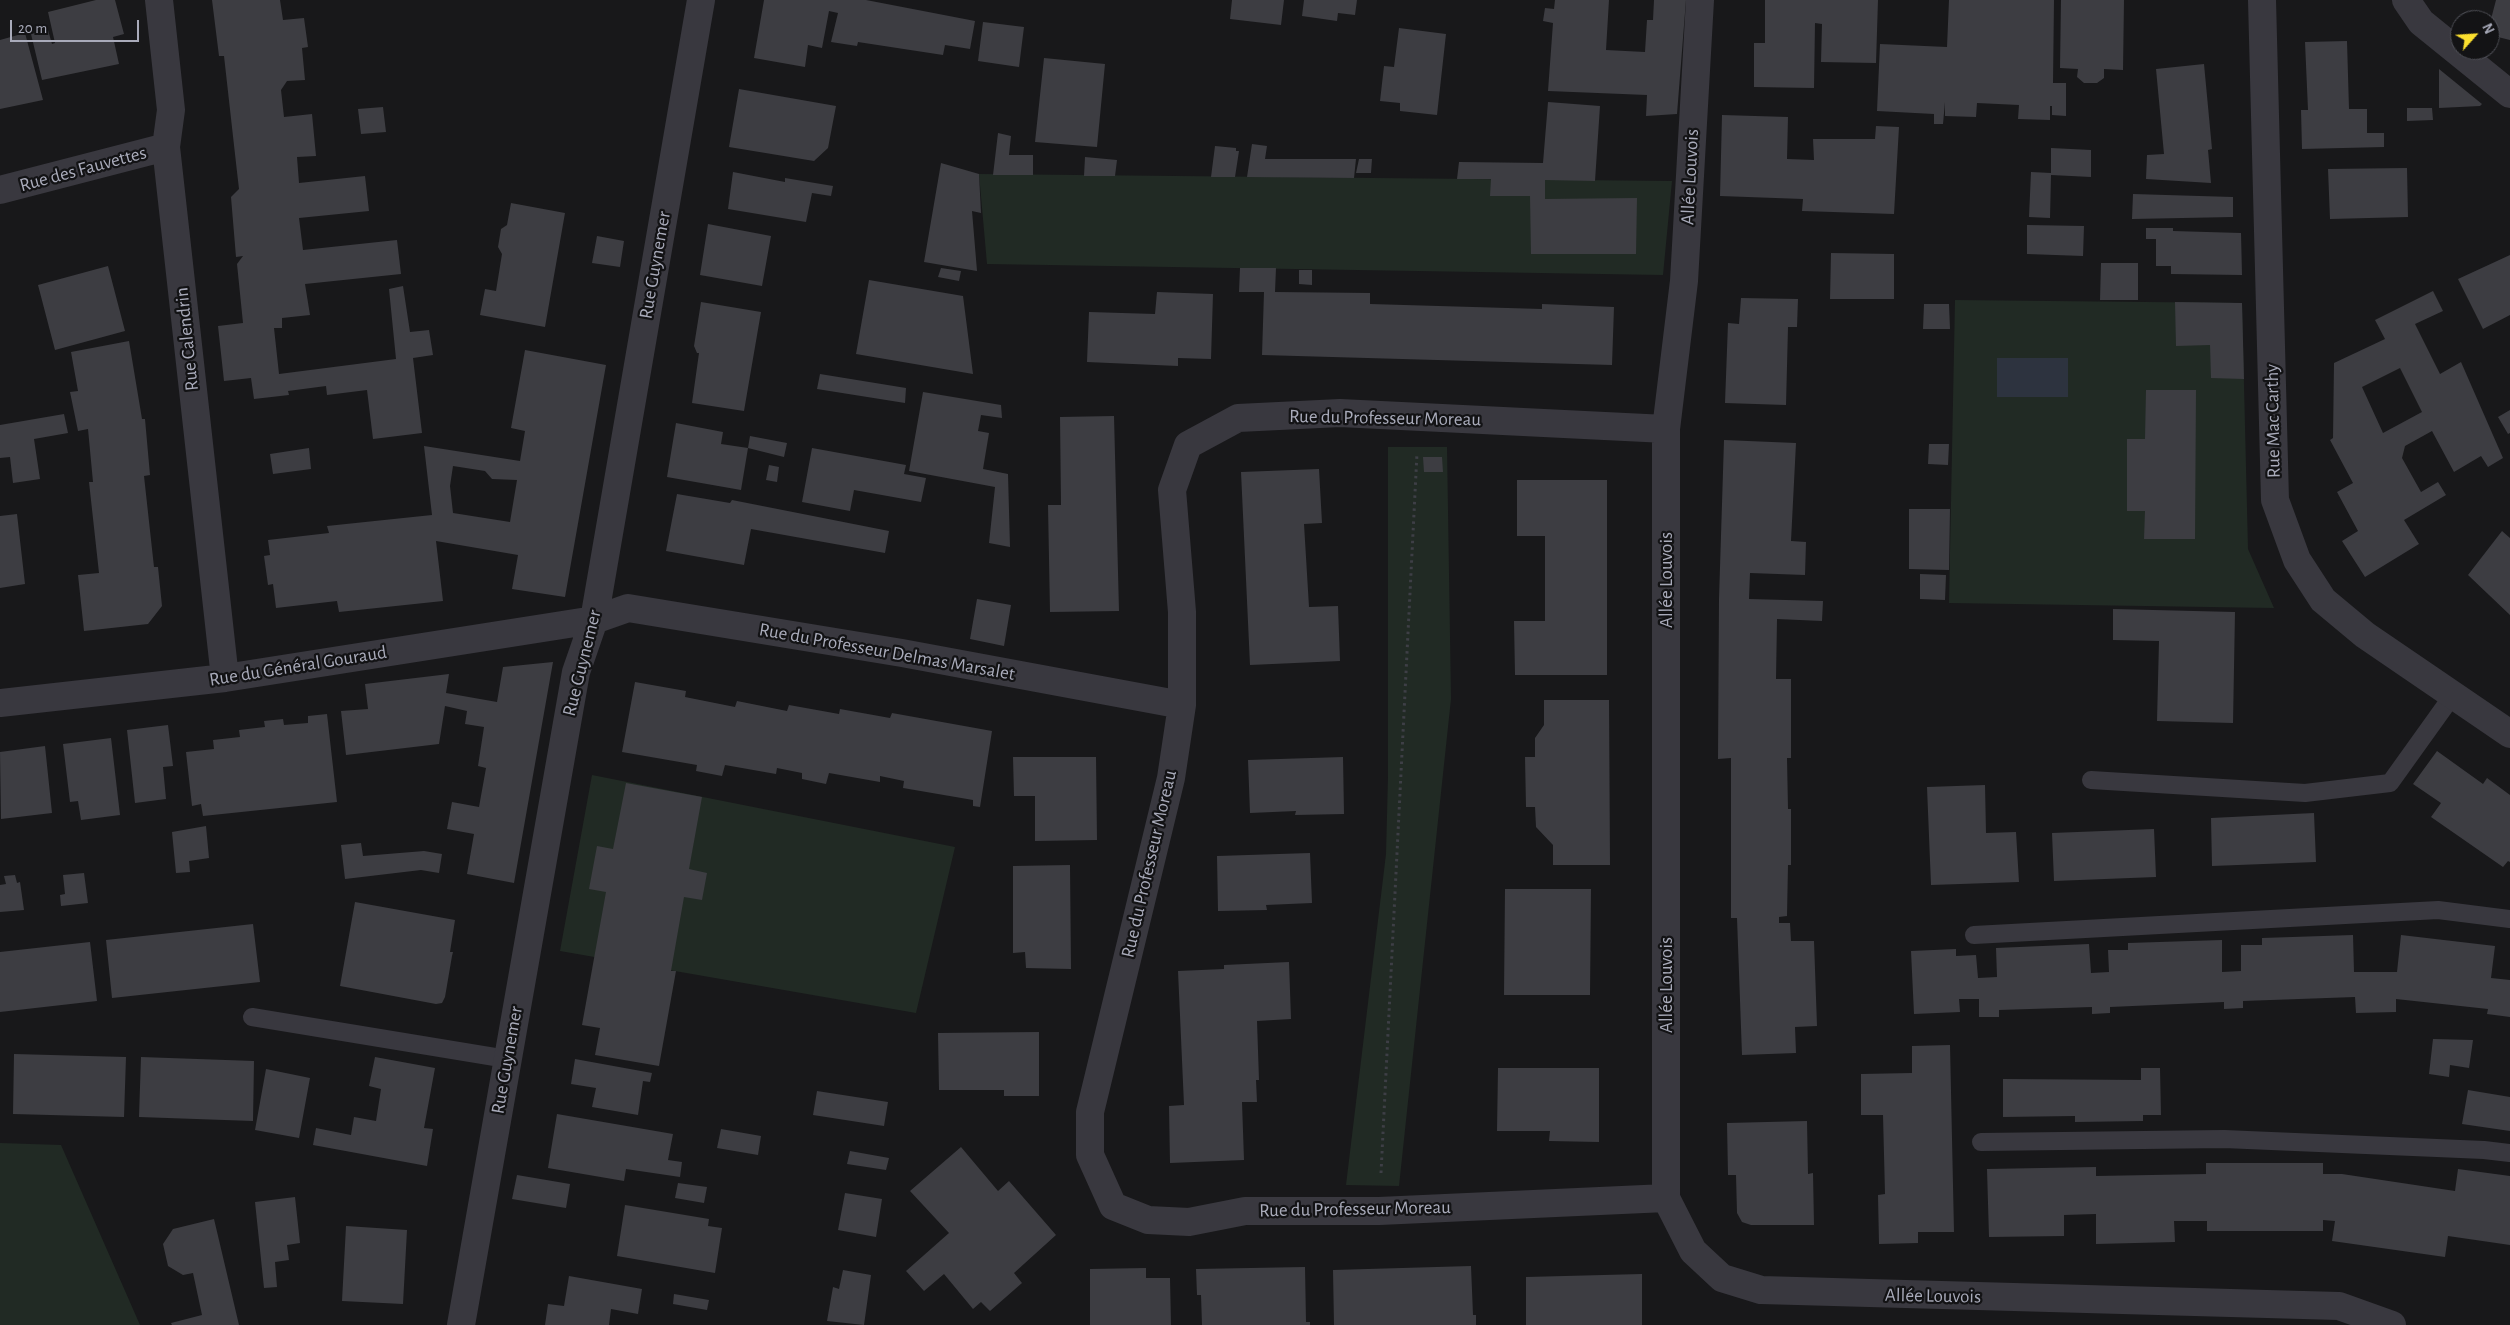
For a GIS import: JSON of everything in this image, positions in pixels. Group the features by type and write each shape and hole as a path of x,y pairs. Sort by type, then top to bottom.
{"street":[{"name":"Rue Calendrin","path":"159,0 171,110 166,147 225,678"},
{"name":"Rue Guynemer","path":"461,1325 506,1059 576,672 594,620 701,0"},
{"name":"Allée Louvois","path":"1700,0 1684,281 1666,429 1666,1198 1693,1251 1722,1278 1761,1290 2339,1306 2392,1325"},
{"name":"Rue Mac Carthy","path":"2262,0 2275,500 2297,560 2323,600 2365,634 2510,734"},
{"path":"2406,0 2421,22 2510,94"},
{"name":"Rue des Fauvettes","path":"0,190 166,147"},
{"name":"Rue du Professeur Moreau","path":"1666,429 1340,413 1238,418 1188,445 1172,490 1182,612 1182,705 1171,778 1090,1112 1090,1155 1113,1206 1148,1220 1189,1222 1245,1211 1380,1211 1666,1198"},
{"name":"Rue du Professeur Delmas Marsalet","path":"594,620 628,608 902,653 1182,705"},
{"name":"Rue du Général Gouraud","path":"0,704 225,678 594,620"}],"lane":[{"path":"2091,780 2305,792 2390,783 2453,695"},
{"path":"1974,935 2438,910 2510,919"},
{"path":"252,1017 506,1059"},
{"path":"1981,1142 2224,1139 2510,1153"}],"path":[{"path":"1380,1211 1418,417"}],"shaded area":[{"path":"979,174 1672,181 1663,275 987,264"},
{"path":"1955,300 2242,303 2248,549 2274,608 1949,603"},
{"path":"1388,447 1447,447 1451,699 1399,1186 1346,1185 1386,854 1388,777"},
{"path":"592,775 955,847 916,1013 560,951"},
{"path":"0,1143 61,1145 140,1325 0,1325"}],"water":[{"path":"1997,358 2068,358 2068,397 1997,397"}],"building":[{"path":"96,0 115,0 124,34 113,37 119,64 42,80 31,34 48,30 52,44 55,43 48,12"},
{"path":"212,0 280,0 283,20 304,18 308,47 302,48 305,80 287,81 281,90 284,117 312,114 316,156 297,157 299,183 365,176 369,211 299,218 303,250 397,240 401,274 305,284 310,315 282,318 282,328 274,328 279,374 396,359 389,289 403,286 410,332 429,330 433,355 413,358 422,433 373,439 367,390 327,395 326,386 288,391 289,395 254,399 251,378 224,381 218,326 243,323 237,264 243,256 236,257 231,197 239,189 224,56 219,56"},
{"path":"764,0 866,0 975,21 970,49 945,45 943,55 858,42 857,46 831,42 838,13 829,11 822,48 808,45 805,67 754,58"},
{"path":"1232,0 1284,0 1281,25 1230,19"},
{"path":"1304,0 1357,0 1355,15 1338,13 1337,21 1302,16"},
{"path":"1555,0 1609,0 1606,50 1645,52 1647,20 1653,20 1654,0 1686,0 1677,114 1646,116 1647,95 1548,91 1553,23 1543,21 1545,8 1554,9"},
{"path":"1765,0 1878,0 1876,63 1821,62 1822,24 1815,23 1814,88 1754,87 1754,43 1765,43"},
{"path":"1949,0 2054,0 2053,83 2066,83 2066,116 2052,115 2052,106 2050,106 2050,120 2018,119 2019,105 1977,103 1976,117 1945,116 1945,102 1943,124 1934,124 1934,114 1877,111 1880,44 1947,47"},
{"path":"2061,0 2124,0 2123,70 2104,69 2104,78 2097,83 2084,83 2077,77 2078,69 2060,68"},
{"path":"2496,0 2510,0 2510,40 2500,38 2500,10 2493,10"},
{"path":"983,22 1024,27 1019,67 978,61"},
{"path":"1399,28 1446,34 1437,115 1400,111 1400,103 1380,101 1384,66 1394,67"},
{"path":"25,33 43,100 0,109 0,40"},
{"path":"2347,41 2349,109 2367,109 2367,133 2384,133 2384,147 2302,149 2301,110 2308,110 2305,42"},
{"path":"1044,58 1105,64 1097,147 1035,142"},
{"path":"2204,64 2212,149 2208,150 2211,183 2146,179 2147,155 2164,154 2156,69"},
{"path":"2439,69 2482,104 2480,106 2439,108"},
{"path":"739,89 836,106 828,148 814,161 729,147"},
{"path":"1548,102 1600,106 1595,181 1545,180 1545,199 1637,198 1636,254 1531,254 1530,196 1490,196 1491,179 1457,179 1459,162 1543,163"},
{"path":"383,107 386,132 361,134 358,109"},
{"path":"2407,108 2432,108 2433,120 2407,121"},
{"path":"1722,115 1788,117 1787,159 1814,160 1813,139 1875,139 1876,126 1899,127 1894,214 1802,211 1803,199 1720,196"},
{"path":"998,133 1011,136 1009,155 1033,155 1033,175 993,175"},
{"path":"1252,144 1267,146 1265,159 1356,159 1354,178 1247,177"},
{"path":"1215,146 1236,148 1236,151 1239,151 1235,177 1211,177"},
{"path":"2051,148 2091,150 2091,177 2051,175 2050,218 2029,217 2031,172 2051,173"},
{"path":"1085,157 1117,160 1115,176 1084,176"},
{"path":"1359,159 1372,159 1371,173 1356,173"},
{"path":"941,163 979,174 981,213 972,211 977,271 924,262"},
{"path":"2407,168 2408,217 2330,219 2328,169"},
{"path":"733,172 785,182 785,178 833,186 831,196 812,193 806,222 728,209"},
{"path":"2133,194 2233,197 2233,217 2132,219"},
{"path":"511,203 565,213 545,327 480,315 485,289 496,291 502,254 498,247 501,229 507,225"},
{"path":"708,224 771,236 762,286 700,275"},
{"path":"2027,225 2084,226 2083,256 2027,254"},
{"path":"2146,228 2173,228 2173,231 2241,233 2242,275 2171,274 2171,266 2156,266 2156,239 2146,239"},
{"path":"597,236 624,241 620,267 592,263"},
{"path":"1831,253 1894,254 1894,299 1830,299"},
{"path":"2510,255 2510,315 2483,329 2458,279"},
{"path":"2101,263 2138,263 2138,300 2100,300"},
{"path":"108,266 125,331 55,350 38,285"},
{"path":"941,268 961,271 959,281 938,277"},
{"path":"1240,268 1276,268 1275,292 1370,293 1370,304 1542,309 1542,304 1614,307 1612,365 1262,355 1264,292 1239,292"},
{"path":"1299,270 1312,270 1312,285 1299,284"},
{"path":"869,280 963,296 973,374 856,354"},
{"path":"2433,291 2443,311 2415,324 2440,374 2461,362 2503,458 2488,467 2481,456 2454,472 2432,431 2405,446 2402,458 2421,492 2438,482 2446,495 2404,520 2419,544 2365,577 2342,541 2358,531 2337,492 2353,483 2330,440 2333,438 2334,363 2385,339 2375,320","holes":["2400,368 2422,412 2383,433 2362,387"]},
{"path":"1157,292 1213,294 1211,359 1178,358 1178,366 1087,362 1089,312 1155,314"},
{"path":"1741,298 1798,299 1797,327 1788,327 1786,405 1725,403 1728,323 1739,324"},
{"path":"701,302 761,312 744,411 692,403 699,353 697,353 694,346"},
{"path":"2175,302 2242,303 2244,379 2211,378 2210,345 2176,346"},
{"path":"1924,304 1949,304 1950,329 1923,329"},
{"path":"129,341 142,419 145,419 150,475 144,476 154,567 158,567 162,606 148,624 84,631 78,575 99,573 89,482 93,482 88,429 78,431 70,392 78,391 71,352"},
{"path":"525,350 606,365 565,597 512,589 518,555 436,541 443,601 339,612 337,601 276,608 273,584 268,585 264,556 270,555 268,540 329,533 327,526 432,515 424,446 520,461 525,431 511,428","holes":["453,466 485,471 492,479 517,480 510,522 453,513 450,486"]},
{"path":"820,374 906,388 905,403 817,389"},
{"path":"2146,390 2196,390 2195,539 2144,539 2145,511 2127,511 2127,439 2145,439"},
{"path":"923,392 1001,405 1002,418 981,415 978,431 989,433 983,469 1008,474 1010,547 989,543 995,487 909,471"},
{"path":"2510,410 2510,433 2508,434 2498,417"},
{"path":"64,414 68,433 34,439 40,479 13,483 10,457 0,458 0,425"},
{"path":"1114,416 1119,611 1050,612 1048,505 1061,505 1060,417"},
{"path":"676,423 723,432 721,444 748,448 741,490 667,477"},
{"path":"750,436 787,443 784,457 748,448"},
{"path":"1724,440 1796,443 1791,541 1806,542 1805,575 1750,573 1749,599 1823,601 1822,621 1777,619 1776,679 1791,679 1791,758 1787,758 1788,809 1791,809 1791,865 1788,865 1787,916 1779,917 1779,923 1790,923 1791,941 1814,941 1817,1026 1795,1027 1796,1053 1742,1055 1737,918 1731,918 1731,758 1718,759 1719,599"},
{"path":"1929,444 1949,444 1948,465 1928,464"},
{"path":"309,448 311,469 273,474 270,454"},
{"path":"812,448 906,465 904,474 926,478 921,502 854,490 850,511 802,502"},
{"path":"1423,457 1442,457 1443,472 1424,472"},
{"path":"769,465 779,467 777,482 766,480"},
{"path":"1319,469 1322,523 1304,524 1309,607 1338,606 1340,661 1250,665 1241,472"},
{"path":"1517,480 1607,480 1607,675 1515,675 1514,621 1545,621 1545,536 1517,536"},
{"path":"677,494 730,503 732,500 889,531 885,553 751,529 744,565 666,551"},
{"path":"1909,509 1950,509 1949,570 1909,569"},
{"path":"17,514 25,584 0,588 0,516"},
{"path":"2502,531 2510,538 2510,615 2468,575"},
{"path":"1920,574 1946,575 1945,600 1920,599"},
{"path":"977,599 1011,605 1004,646 970,639"},
{"path":"2113,609 2235,612 2233,723 2157,721 2159,641 2113,640"},
{"path":"553,662 514,883 467,874 474,834 447,829 452,802 479,807 486,768 478,766 484,727 465,724 467,711 445,706 439,744 346,755 341,711 368,709 365,684 449,674 446,693 497,702 503,667"},
{"path":"635,682 686,691 685,697 735,707 737,701 787,711 789,705 839,714 840,709 890,718 892,713 992,731 980,807 973,806 973,800 903,788 904,781 880,776 880,782 829,773 826,784 802,779 802,773 777,768 776,774 725,765 722,776 696,771 697,765 622,752"},
{"path":"1544,700 1609,700 1610,865 1553,865 1553,845 1536,827 1535,807 1526,807 1525,757 1535,757 1535,738 1544,725"},
{"path":"327,714 337,802 203,816 201,804 192,806 186,752 214,749 213,740 240,737 239,730 265,727 264,721 283,719 284,725 308,723 308,716"},
{"path":"168,725 173,766 163,767 166,799 135,803 127,730"},
{"path":"111,738 120,815 81,820 78,801 70,802 63,744"},
{"path":"45,746 52,813 1,819 0,752"},
{"path":"2437,751 2483,784 2487,778 2510,795 2510,862 2508,861 2503,867 2431,817 2441,803 2413,784"},
{"path":"1013,757 1096,757 1097,840 1035,841 1035,796 1014,796"},
{"path":"1343,757 1344,814 1295,815 1296,811 1250,813 1248,760"},
{"path":"626,783 702,797 689,869 707,873 702,900 684,897 671,971 676,971 659,1066 595,1055 600,1028 582,1025 606,892 589,889 597,846 613,849"},
{"path":"1985,785 1986,833 2016,832 2019,882 1931,885 1927,787"},
{"path":"2314,813 2316,862 2212,866 2211,818"},
{"path":"206,826 209,858 189,861 190,872 176,873 172,832"},
{"path":"2154,829 2156,877 2054,881 2052,833"},
{"path":"361,843 363,856 424,851 442,854 439,873 421,870 345,879 341,845"},
{"path":"1310,853 1312,903 1266,905 1267,910 1218,911 1217,856"},
{"path":"1070,865 1071,969 1026,968 1025,952 1013,953 1013,866"},
{"path":"84,873 88,903 61,906 60,895 65,894 63,875"},
{"path":"15,875 17,883 20,882 24,910 0,912 0,885 6,884 4,876"},
{"path":"1505,889 1591,889 1590,995 1504,995"},
{"path":"355,902 455,920 450,952 453,952 445,997 442,1003 436,1004 340,986"},
{"path":"253,924 260,982 112,998 106,940"},
{"path":"2353,935 2354,972 2397,972 2401,935 2495,946 2491,978 2510,980 2510,1017 2487,1014 2488,1009 2396,999 2396,1012 2356,1013 2355,997 2243,1001 2243,1008 2224,1009 2224,1002 2110,1007 2110,1013 2092,1014 2092,1007 1999,1010 1999,1017 1979,1017 1979,999 1959,999 1960,1012 1914,1014 1911,951 1956,949 1956,956 1976,955 1978,978 1997,977 1996,948 2089,944 2091,973 2109,972 2108,950 2128,950 2128,943 2222,940 2222,972 2241,971 2241,945 2262,945 2262,938"},
{"path":"90,942 97,1001 0,1012 0,952"},
{"path":"1289,962 1291,1019 1257,1021 1259,1080 1256,1080 1257,1102 1242,1102 1244,1160 1170,1163 1169,1106 1184,1105 1178,971 1224,969 1224,965"},
{"path":"1039,1032 1039,1096 1004,1096 1004,1090 939,1090 938,1033"},
{"path":"2433,1039 2473,1040 2469,1068 2450,1065 2449,1077 2429,1074"},
{"path":"1950,1045 1954,1232 1918,1232 1918,1243 1879,1244 1878,1195 1885,1194 1883,1115 1861,1115 1861,1074 1912,1073 1912,1046"},
{"path":"14,1054 126,1057 124,1117 13,1114"},
{"path":"141,1057 254,1061 253,1121 139,1117"},
{"path":"375,1057 435,1068 424,1128 433,1129 427,1166 313,1145 316,1128 351,1135 354,1117 376,1121 381,1089 369,1086"},
{"path":"575,1059 652,1073 650,1082 643,1081 638,1115 592,1107 596,1088 571,1084"},
{"path":"1498,1068 1599,1068 1599,1142 1549,1141 1550,1131 1497,1131"},
{"path":"2141,1068 2160,1068 2161,1115 2143,1115 2143,1121 2075,1122 2075,1116 2003,1117 2003,1079 2141,1080"},
{"path":"266,1069 310,1078 299,1138 255,1130"},
{"path":"2468,1090 2510,1097 2510,1131 2462,1124"},
{"path":"817,1091 888,1102 884,1126 813,1115"},
{"path":"557,1114 673,1134 668,1160 682,1162 680,1177 626,1169 624,1181 548,1168"},
{"path":"1807,1121 1808,1174 1813,1173 1814,1225 1751,1225 1742,1222 1737,1213 1736,1175 1728,1175 1727,1123"},
{"path":"721,1129 761,1136 758,1155 717,1148"},
{"path":"961,1147 998,1191 1009,1181 1056,1235 1014,1273 1022,1283 990,1311 981,1302 973,1309 944,1274 924,1291 906,1271 949,1233 910,1191"},
{"path":"850,1151 889,1158 886,1170 847,1164"},
{"path":"2206,1163 2323,1163 2323,1174 2342,1174 2455,1191 2458,1169 2510,1176 2510,1245 2448,1236 2445,1257 2332,1241 2335,1221 2323,1220 2323,1231 2207,1231 2207,1221 2174,1221 2175,1242 2096,1244 2096,1214 2064,1215 2064,1236 1989,1237 1987,1169 2096,1167 2096,1176 2206,1174"},
{"path":"517,1175 570,1184 566,1208 512,1199"},
{"path":"678,1183 707,1187 704,1203 675,1198"},
{"path":"845,1193 882,1199 876,1237 838,1230"},
{"path":"295,1197 300,1243 287,1245 289,1260 275,1262 277,1287 264,1288 255,1202"},
{"path":"625,1205 709,1219 708,1226 722,1228 715,1273 617,1256"},
{"path":"214,1219 239,1325 172,1325 171,1323 202,1315 193,1273 183,1275 168,1266 163,1244 173,1229"},
{"path":"346,1226 407,1230 403,1304 342,1301"},
{"path":"1471,1266 1473,1315 1476,1315 1476,1325 1334,1325 1333,1270"},
{"path":"1305,1267 1306,1322 1310,1322 1310,1325 1202,1325 1201,1295 1197,1295 1196,1269"},
{"path":"1146,1268 1146,1278 1170,1278 1171,1325 1090,1325 1090,1269"},
{"path":"843,1270 871,1275 864,1325 827,1321 833,1287 839,1289"},
{"path":"1642,1274 1642,1325 1526,1325 1526,1277"},
{"path":"569,1276 642,1289 638,1314 611,1309 609,1325 545,1325 548,1304 564,1306"},
{"path":"674,1294 709,1300 707,1310 673,1304"}]}
